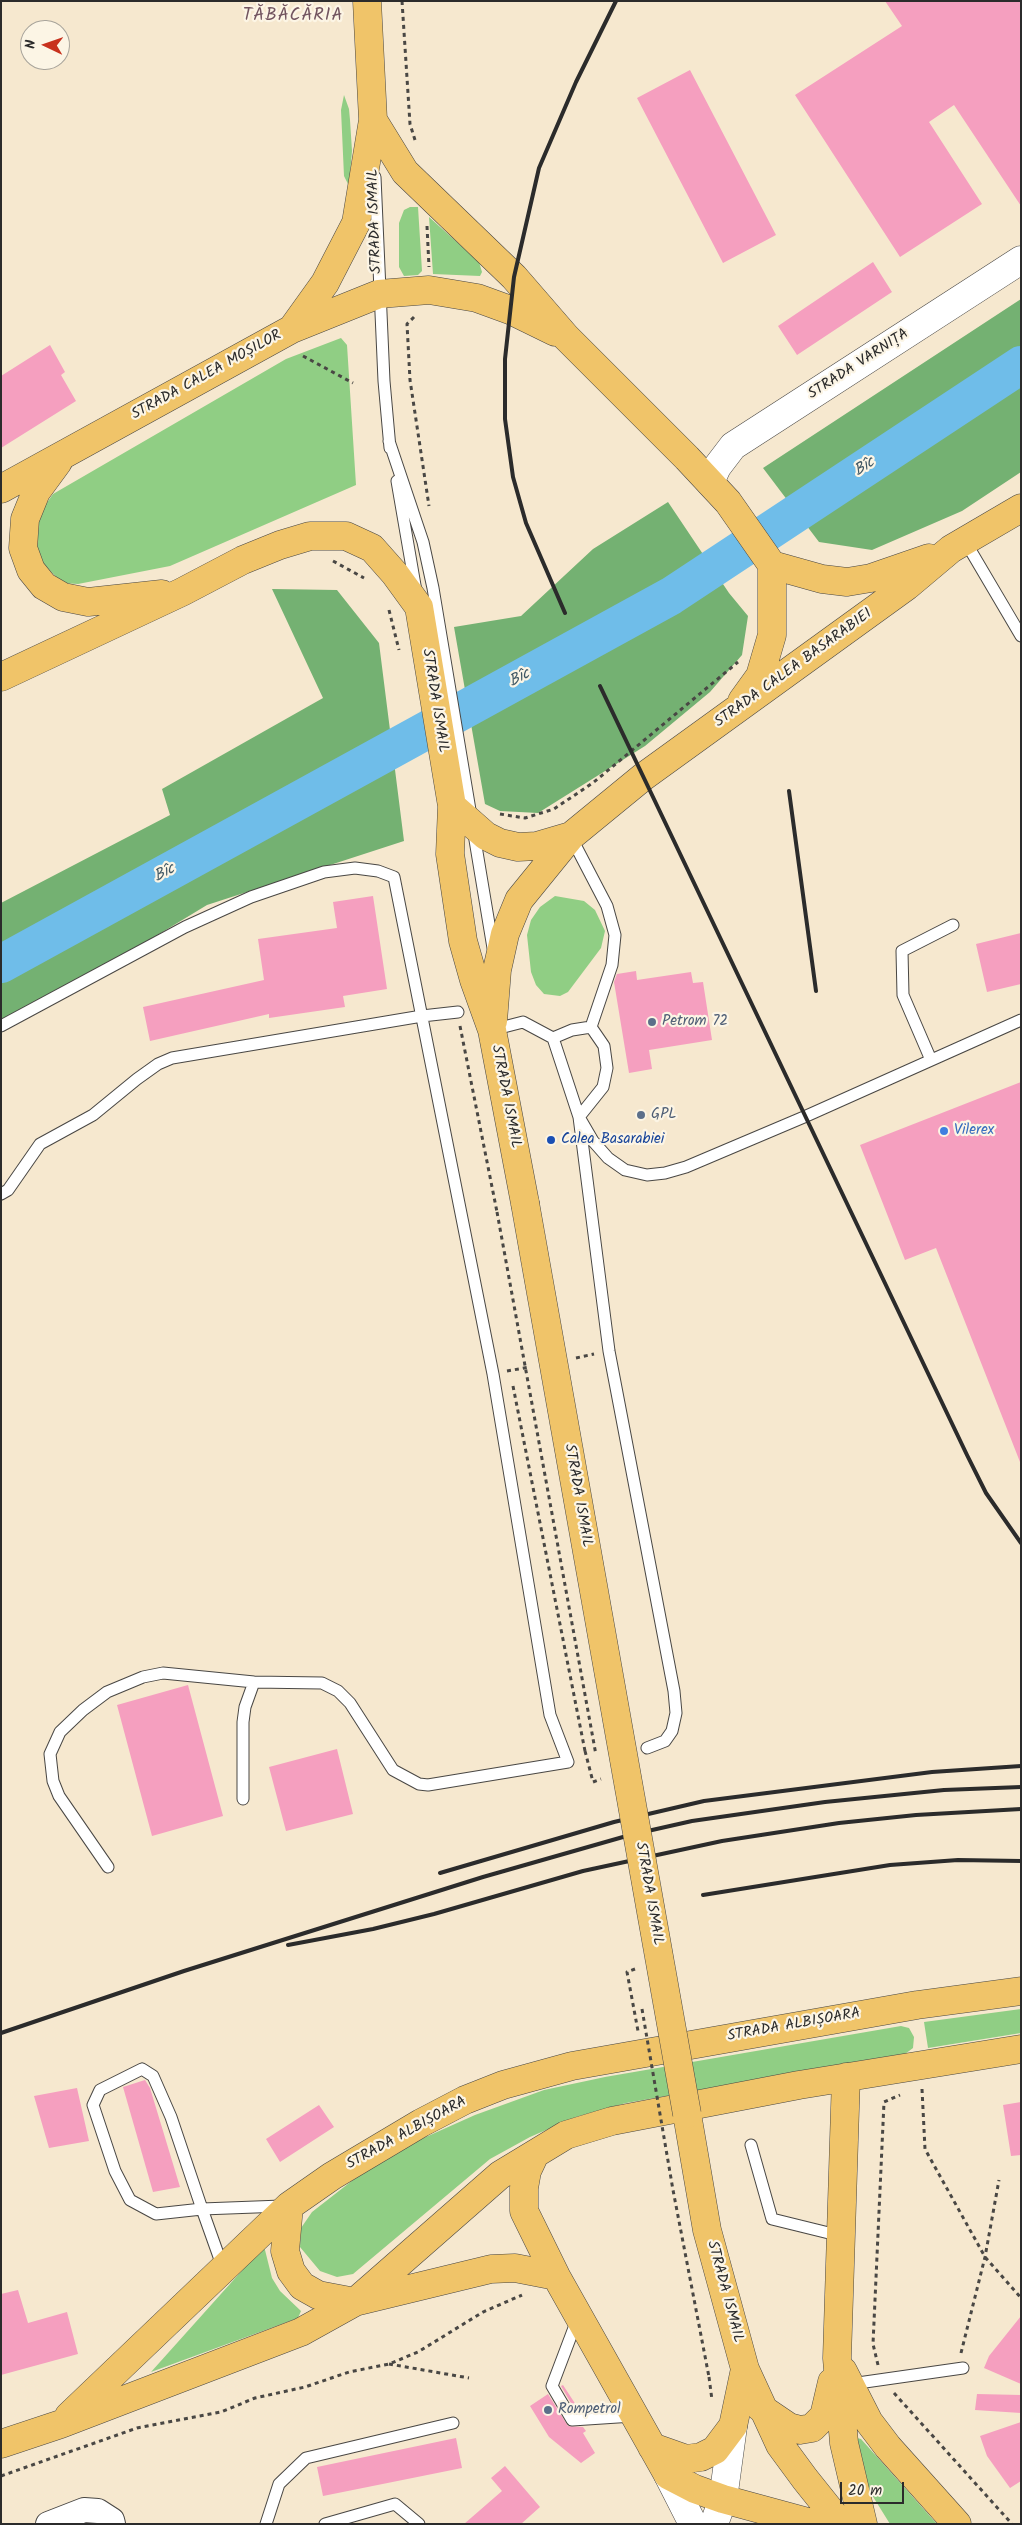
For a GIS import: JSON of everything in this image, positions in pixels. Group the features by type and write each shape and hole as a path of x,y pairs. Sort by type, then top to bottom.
{"main road":[{"name":"STRADA ISMAIL","path":"367,1 372,120"},
{"name":"STRADA CALEA MOȘILOR","path":"1,489 292,329 324,283 356,224 372,120"},
{"path":"372,120 405,172 514,277 566,337 710,482 728,502 770,561 772,635 760,676 735,712"},
{"path":"292,329 379,294 429,290 477,298 510,310 566,337"},
{"path":"62,456 36,492 25,519 23,548 31,570 44,586 63,597 88,602 182,592"},
{"name":"STRADA CALEA BASARABIEI","path":"492,1030 497,970 506,934 519,900 571,836 644,777 907,586 958,545 1021,508"},
{"path":"1,677 182,592 243,560 280,545 310,536 346,536 372,548 395,574 419,607"},
{"path":"770,561 822,580 847,582 872,578 896,571 958,545"},
{"name":"STRADA ISMAIL","path":"419,607 422,643 472,810 450,854 463,941 474,980 492,1030 707,2230 745,2369 761,2408 780,2444 841,2524"},
{"name":"STRADA CALEA BASARABIEI","path":"472,810 486,836 500,843 518,847 537,846 571,836"},
{"name":"STRADA ALBIȘOARA","path":"61,2424 289,2206 332,2176 421,2122 465,2100 503,2085 572,2066 900,2008 1021,1991"},
{"name":"STRADA ALBIȘOARA","path":"1,2444 61,2424 301,2332 355,2302 500,2175 566,2135 612,2121 846,2077 1021,2048"},
{"path":"846,2077 837,2358 844,2443 863,2524"},
{"path":"535,2154 527,2171 524,2188 524,2211 556,2276 668,2475 695,2489 718,2511 814,2524"},
{"path":"289,2206 285,2252 291,2271 302,2286 318,2295 355,2302 490,2269 515,2268 556,2276"},
{"path":"837,2358 869,2422 888,2447 957,2524"},
{"path":"761,2408 789,2427 800,2430 819,2423 826,2409 837,2358"},
{"path":"652,2447 686,2459 701,2457 714,2450 733,2426 745,2369"}],"street":[{"name":"STRADA VARNIȚA","path":"710,482 716,467 734,446 1021,260"},
{"path":"718,2511 733,2426"},
{"path":"668,2475 693,2524"},
{"path":"48,2524 84,2510 98,2511 113,2522"}],"lane":[{"name":"STRADA ISMAIL","path":"372,120 379,294 389,441 419,607"},
{"name":"STRADA ISMAIL","path":"389,441 423,542 422,643"},
{"path":"958,545 1021,636"},
{"name":"STRADA ISMAIL","path":"472,810 497,970"},
{"path":"571,836 608,906 615,935 612,965 591,1027"},
{"path":"1,1026 185,927 251,897 324,872 355,868 378,871 394,877 493,1374 550,1715 568,1762 428,1785 419,1784 393,1770 350,1703 338,1691 322,1683 254,1682 163,1673 142,1677 107,1692 83,1710 60,1732 50,1754 53,1781 59,1796 108,1868"},
{"path":"930,1060 902,995 902,951 953,925"},
{"path":"1,1194 8,1190 40,1144 93,1114 158,1064 172,1058 422,1016 458,1012"},
{"path":"579,1117 593,1141 608,1158 625,1170 647,1175 665,1173 686,1167 804,1117 1021,1020"},
{"path":"492,1030 524,1022 553,1038 579,1117 609,1351 674,1691 676,1714 672,1731 665,1741 647,1748"},
{"path":"553,1038 572,1030 591,1027"},
{"path":"579,1117 603,1087 607,1068 604,1046 591,1027"},
{"path":"242,1800 244,1715 254,1682"},
{"path":"223,2268 202,2208 171,2117 153,2076 142,2069 100,2090 93,2105 115,2171 130,2200 156,2214 202,2208 289,2206"},
{"path":"751,2145 772,2219 841,2236"},
{"path":"578,2316 552,2386 572,2420 635,2416"},
{"path":"849,2385 962,2364"},
{"path":"266,2524 279,2484 306,2458 453,2423"},
{"path":"325,2524 364,2518 395,2504 419,2524"}],"path":[{"path":"402,1 410,124 416,143"},
{"path":"427,222 429,275"},
{"path":"421,314 408,320 410,380 430,508"},
{"path":"303,356 353,383"},
{"path":"325,559 333,561 367,580"},
{"path":"388,607 422,643"},
{"path":"472,810 525,818 554,809 594,782 746,656"},
{"path":"458,1012 597,1760"},
{"path":"510,1371 585,1751 593,1782 601,1779"},
{"path":"599,1769 603,1788"},
{"path":"634,1960 637,1979"},
{"path":"635,1969 627,1972 635,2014"},
{"path":"641,2008 673,2190 710,2377 712,2402"},
{"path":"915,2090 928,2085"},
{"path":"922,2087 925,2149 985,2257 1021,2298"},
{"path":"908,2092 884,2102 873,2344 882,2380 1012,2524"},
{"path":"962,2364 1000,2180"},
{"path":"1,2476 137,2428 221,2412 254,2398 305,2387 349,2372 389,2364 418,2352 483,2312 526,2294"},
{"path":"389,2364 469,2378"}],"green space":[{"path":"344,95 349,109 352,151 349,186 344,176 341,110"},
{"path":"410,207 418,207 422,271 418,275 404,276 399,267 399,223 404,210"},
{"path":"429,217 479,262 482,272 480,276 433,274"},
{"path":"1021,299 1021,472 962,511 872,550 819,542 763,468"},
{"path":"341,338 347,345 356,485 170,566 78,584 62,583 40,560 34,540 37,517 53,494 286,359"},
{"path":"668,502 729,593 748,616 742,655 710,692 645,746 538,813 500,811 485,804 454,627 521,616 593,549"},
{"path":"272,589 337,590 379,643 404,841 207,905 1,1030 1,903 170,815 162,789 323,698"},
{"path":"555,896 584,901 595,910 605,931 601,948 568,992 560,996 544,994 536,985 531,972 527,935 531,920 540,907"},
{"path":"1021,2009 1021,2033 928,2048 924,2022"},
{"path":"901,2026 909,2028 914,2037 913,2048 905,2054 626,2103 576,2117 530,2137 490,2159 353,2274 337,2277 320,2271 300,2247 301,2228 312,2212 362,2173 408,2145 475,2115 544,2090 605,2077"},
{"path":"264,2246 272,2278 280,2291 301,2311 298,2318 151,2372"},
{"path":"857,2438 861,2439 937,2524 890,2524 867,2487"}],"building":[{"path":"885,1 1021,1 1021,206 954,105 929,122 982,204 900,257 795,95 902,26"},
{"path":"690,70 776,235 723,263 637,98"},
{"path":"873,262 892,292 797,355 778,326"},
{"path":"50,345 65,372 61,375 76,401 1,448 1,376"},
{"path":"373,896 387,989 343,996 345,1007 269,1018 269,1014 150,1041 143,1007 264,980 258,939 337,928 333,902"},
{"path":"1021,933 1021,984 987,992 976,944"},
{"path":"636,971 637,980 691,972 693,983 703,982 712,1040 649,1050 652,1069 629,1073 614,982 617,974"},
{"path":"1021,1082 1020,1462 936,1248 905,1260 860,1145"},
{"path":"188,1685 223,1816 152,1836 117,1705"},
{"path":"337,1749 353,1814 286,1831 269,1767"},
{"path":"145,2080 150,2088 180,2187 153,2192 123,2087"},
{"path":"77,2088 89,2141 49,2148 34,2096"},
{"path":"1021,2102 1021,2155 1011,2156 1003,2105"},
{"path":"319,2105 334,2127 280,2162 266,2139"},
{"path":"18,2290 28,2323 67,2312 78,2354 1,2375 1,2294"},
{"path":"1021,2316 1021,2384 984,2368 989,2356"},
{"path":"563,2385 578,2408 575,2410 561,2386"},
{"path":"548,2394 568,2426 583,2427 586,2431 583,2433 595,2453 581,2463 549,2437 530,2406"},
{"path":"977,2394 1021,2395 1021,2413 975,2410"},
{"path":"1021,2422 1021,2481 1010,2488 987,2456 980,2436"},
{"path":"456,2438 462,2468 323,2496 317,2467"},
{"path":"505,2466 540,2507 521,2524 464,2524 502,2491 491,2478"}],"waterway":[{"name":"Bîc","path":"1,964 671,596 1021,365"}],"railway":[{"path":"565,613 526,523 513,477 505,419 505,359 514,277 539,168 576,82 616,1"},
{"path":"600,686 967,1455 986,1493 1021,1543"},
{"path":"789,791 816,991"},
{"path":"440,1873 614,1822 704,1801 932,1772 1021,1766"},
{"path":"1,2033 184,1971 483,1877 630,1835 692,1821 825,1802 944,1790 1021,1787"},
{"path":"288,1945 373,1929 434,1914 583,1871 722,1841 839,1823 916,1815 1021,1809"},
{"path":"703,1895 890,1865 958,1860 1021,1861"}],"place":[{"name":"Petrom 72","path":"652,1022"},
{"name":"GPL","path":"641,1115"},
{"name":"Vilerex","path":"944,1131"},
{"name":"Calea Basarabiei","path":"551,1140"},
{"name":"Rompetrol","path":"548,2410"}],"district":[{"name":"TĂBĂCĂRIA","path":"293,17"}]}
